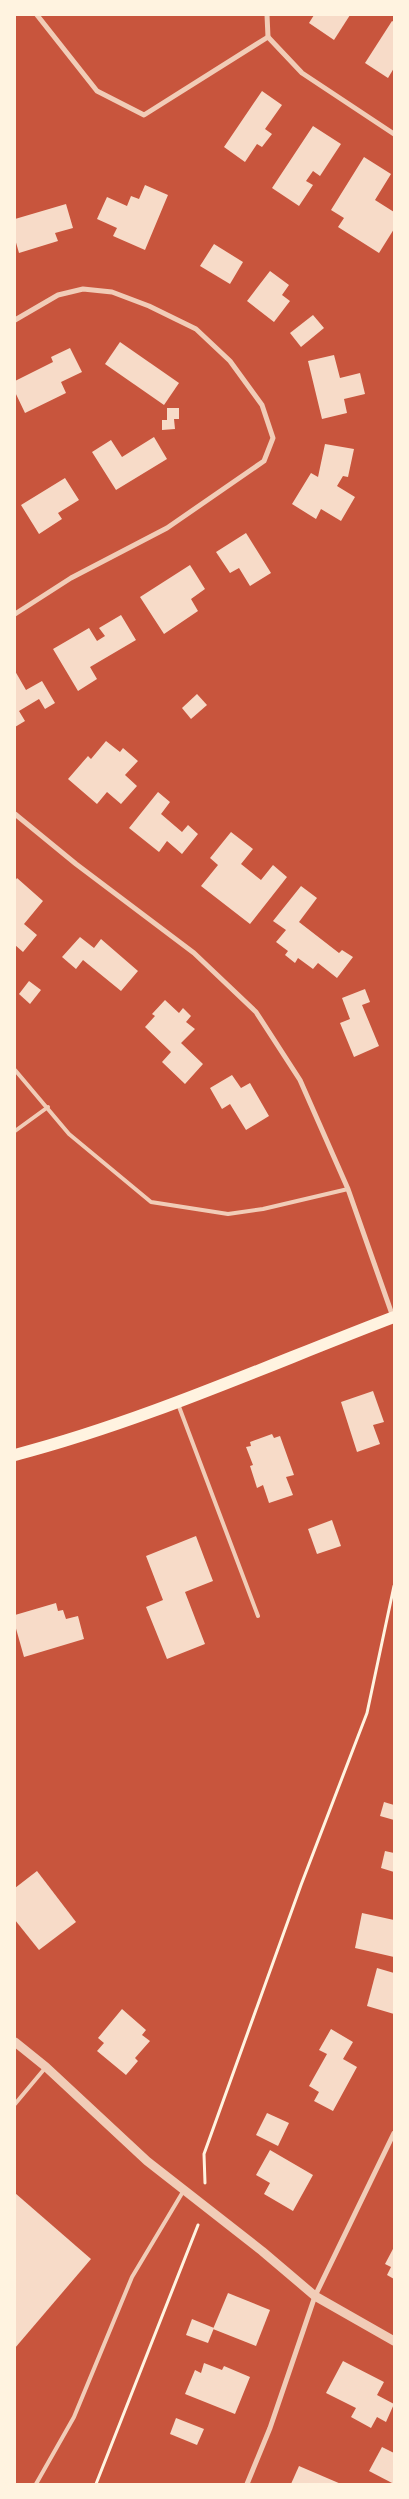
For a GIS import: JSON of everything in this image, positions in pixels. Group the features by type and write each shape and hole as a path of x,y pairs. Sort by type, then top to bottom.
{"main road":[{"path":"15,1455 56,1444 178,1402 394,1317"}],"street":[{"path":"37,15 97,91 144,115 268,37"},
{"path":"267,15 268,37 302,73 394,134"},
{"path":"15,320 58,295 83,289 112,292 149,306 196,329 230,361 262,405 273,438 264,461 167,528 71,578 15,614"},
{"path":"15,814 76,864 194,953 256,1012 300,1080 348,1189 394,1317"},
{"path":"15,2042 46,2067 147,2161 206,2206 315,2296 394,2341"},
{"path":"247,2484 270,2428 315,2296 394,2133"}],"lane":[{"path":"15,1070 69,1134 151,1202 228,1214 263,1209 348,1189"},
{"path":"15,1131 48,1107"},
{"path":"178,1402 258,1616"},
{"path":"15,2104 46,2067"},
{"path":"36,2484 74,2417 132,2277 184,2190"}],"path":[{"path":"96,2484 206,2206 204,2154 301,1886 367,1713 394,1586"}],"building":[{"path":"314,15 350,15 334,40 309,23"},
{"path":"392,21 394,22 394,68 388,78 365,63"},
{"path":"262,91 282,105 265,129 272,134 262,147 257,144 245,162 224,147"},
{"path":"313,126 341,144 320,176 313,171 306,181 313,185 299,206 272,188"},
{"path":"364,157 391,174 375,200 394,212 394,229 379,253 338,227 344,218 331,210"},
{"path":"145,185 168,195 145,250 113,236 117,228 97,219 107,197 127,206 131,196 139,199"},
{"path":"66,204 73,228 55,233 58,241 19,253 15,239 15,219"},
{"path":"214,244 243,262 230,284 200,266"},
{"path":"270,271 289,285 282,295 290,301 274,322 247,301"},
{"path":"313,315 324,328 301,347 290,333"},
{"path":"120,342 179,383 164,405 105,364"},
{"path":"70,348 82,372 61,382 66,393 25,413 15,392 15,381 53,362 51,357"},
{"path":"334,355 340,378 360,373 365,394 344,399 347,413 322,419 308,361"},
{"path":"167,408 179,408 179,419 174,419 175,429 162,430 162,420 167,420"},
{"path":"154,437 167,459 116,490 92,452 111,440 122,457"},
{"path":"325,444 354,449 348,477 343,476 337,486 355,497 341,521 321,509 316,519 292,504 311,473 318,477"},
{"path":"65,478 79,500 58,513 62,519 39,534 21,505"},
{"path":"246,533 271,573 250,586 239,568 230,573 216,552"},
{"path":"190,565 205,589 191,599 198,611 164,634 140,597"},
{"path":"121,615 136,640 90,667 97,679 78,691 53,649 89,628 97,641 105,636 99,628"},
{"path":"15,671 26,690 42,681 55,703 45,709 39,699 19,711 25,721 15,727"},
{"path":"197,694 207,705 191,719 182,708"},
{"path":"106,741 120,752 123,748 138,761 125,775 137,786 121,804 107,792 97,804 68,779 88,756 91,759"},
{"path":"158,792 170,802 161,814 182,832 188,825 198,834 182,854 167,841 159,852 129,828"},
{"path":"231,832 253,849 241,864 261,880 273,865 287,877 250,924 201,886 218,865 210,858"},
{"path":"17,878 43,901 24,924 37,935 23,952 15,945 15,881"},
{"path":"301,886 317,898 299,922 339,953 342,950 353,957 337,978 318,963 313,969 298,958 295,963 285,955 288,951 276,942 286,930 273,921"},
{"path":"80,937 94,948 101,939 138,971 121,991 83,960 76,969 62,957"},
{"path":"29,981 41,990 30,1004 19,994"},
{"path":"365,989 370,1002 362,1005 379,1046 354,1057 340,1023 350,1019 342,998"},
{"path":"165,1000 179,1013 183,1008 191,1016 186,1022 195,1029 181,1043 203,1064 185,1084 162,1062 171,1052 145,1027 155,1016 152,1014"},
{"path":"232,1075 241,1088 250,1083 269,1116 246,1130 230,1104 222,1109 210,1088"},
{"path":"373,1391 384,1422 373,1425 380,1444 357,1452 341,1402"},
{"path":"272,1434 274,1438 280,1436 294,1475 286,1477 293,1495 269,1503 263,1485 257,1488 250,1466 253,1465 246,1447 251,1446 250,1442"},
{"path":"332,1520 341,1546 317,1554 308,1529"},
{"path":"196,1536 213,1581 185,1592 205,1644 167,1659 146,1607 163,1600 146,1556"},
{"path":"56,1603 58,1611 63,1610 66,1619 78,1616 84,1639 24,1657 15,1625 15,1615"},
{"path":"384,1802 394,1805 394,1820 380,1816"},
{"path":"385,1851 394,1853 394,1872 381,1868"},
{"path":"37,1871 76,1922 39,1950 15,1920 15,1888"},
{"path":"362,1913 394,1920 394,1957 355,1948"},
{"path":"377,1968 394,1973 394,2014 367,2006"},
{"path":"122,2009 146,2030 142,2035 150,2041 135,2058 138,2061 126,2075 97,2051 104,2043 98,2038"},
{"path":"331,2029 353,2042 343,2059 357,2067 333,2111 314,2101 319,2092 309,2086 327,2054 319,2050"},
{"path":"267,2113 289,2123 278,2146 256,2135"},
{"path":"270,2150 313,2175 293,2211 264,2194 270,2183 256,2175"},
{"path":"15,2193 91,2259 15,2348"},
{"path":"394,2247 394,2279 387,2275 391,2267 385,2264"},
{"path":"228,2293 270,2310 256,2346 213,2329"},
{"path":"192,2319 214,2328 208,2343 186,2335"},
{"path":"343,2361 384,2382 377,2395 394,2404 386,2422 377,2417 371,2428 351,2417 356,2408 326,2393"},
{"path":"204,2363 222,2370 224,2366 250,2377 235,2414 185,2394 195,2370 201,2373"},
{"path":"176,2418 204,2429 197,2445 170,2434"},
{"path":"382,2447 394,2453 394,2484 369,2471"},
{"path":"299,2466 341,2484 291,2484"}]}
